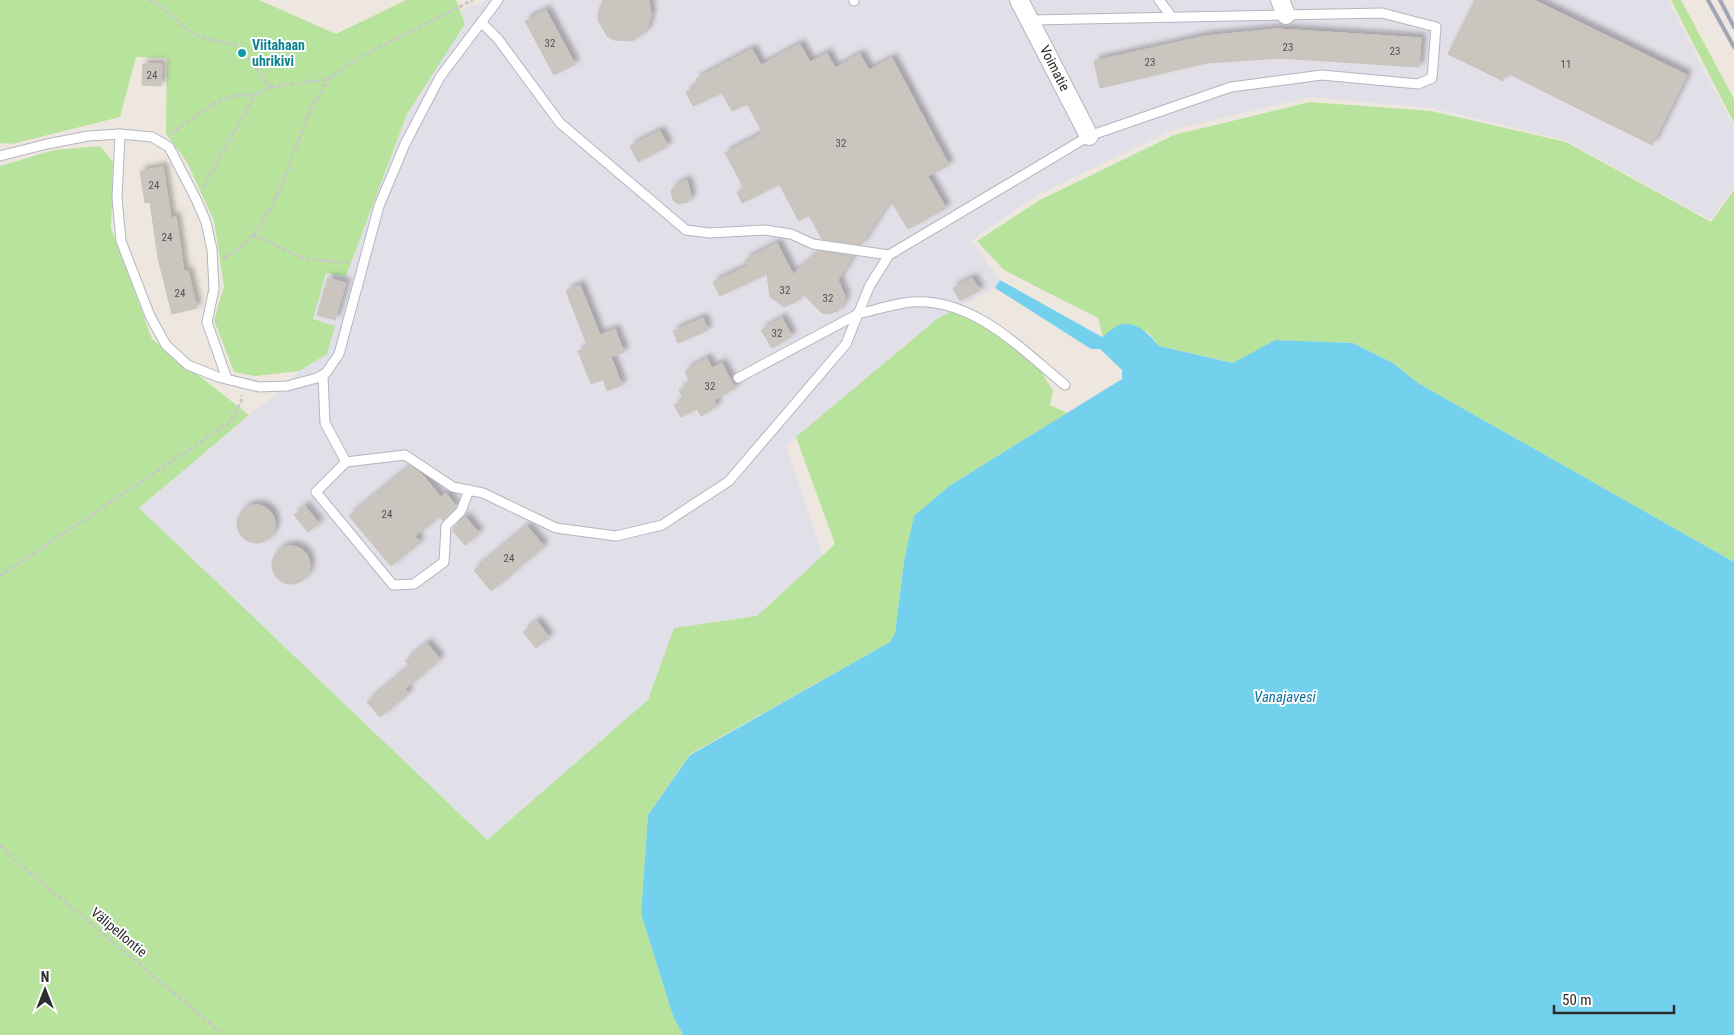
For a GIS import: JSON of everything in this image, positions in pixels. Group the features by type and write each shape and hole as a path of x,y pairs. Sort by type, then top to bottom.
{"street":[{"name":"Voimatie","path":"1019,0 1031,20 1089,136"}],"lane":[{"path":"120,134 117,198 122,241 150,316 166,345 188,365 259,388 287,386 323,375 339,354 379,206 405,144 440,77 498,0"},
{"path":"1159,0 1172,17"},
{"path":"469,490 461,511 446,526 444,562 414,584 393,585 316,492 346,462 405,455 453,487 469,490 483,493 556,528 616,536 662,524 729,481 846,344 870,285 889,255 1089,136 1231,87 1322,75 1418,84 1432,78 1436,27 1382,13 1283,8 1172,17 1031,20"},
{"path":"482,23 498,39 560,123 686,230 709,233 774,232 791,234 813,244 889,255"},
{"path":"0,156 88,136 120,134 137,134 152,137 169,147 206,222 213,264 214,289 206,322 227,379"},
{"path":"738,378 858,314 911,302 951,306 993,326 1066,385"},
{"path":"323,375 324,423 346,462"}],"path":[{"path":"149,0 168,10 179,24 193,34 216,43 236,46 244,53 270,87"},
{"path":"213,264 233,254 253,234 265,217 285,176 308,116 329,79 358,58 473,0"},
{"path":"160,142 213,104 232,96 255,95 270,87 329,79"},
{"path":"196,199 255,95"},
{"path":"253,234 306,259 362,264"},
{"path":"0,576 229,423 241,402 242,383"},
{"name":"Välipellontie","path":"0,845 15,860 224,1035"}],"shaded area":[{"path":"487,0 1668,0 1734,128 1734,187 1711,220 1565,140 1432,108 1309,97 1172,130 1037,195 971,241 1000,280 995,288 937,319 786,446 823,555 757,616 674,628 648,700 487,840 139,508 249,415 287,386 299,371 327,354 313,319 326,273 346,276 407,114 465,24 461,10"}],"green space":[{"path":"0,0 259,0 336,34 406,0 456,0 465,24 407,114 346,276 326,273 313,319 335,326 327,354 299,371 255,376 234,372 214,320 224,286 214,221 187,162 166,134 167,58 136,57 120,117 12,144 0,143"},
{"path":"1671,0 1681,0 1734,99 1734,123"},
{"path":"1310,102 1431,111 1566,142 1711,222 1734,190 1734,562 1418,383 1393,363 1353,343 1275,340 1234,363 1159,346 1148,332 1119,325 1103,337 1098,318 1004,270 977,241 1040,200 1174,135"},
{"path":"100,146 113,162 111,228 152,339 249,415 139,508 487,840 648,700 674,628 757,616 835,544 796,437 937,319 952,311 992,331 1039,368 1053,391 1050,405 1067,413 949,486 915,516 904,561 895,633 890,642 690,754 648,815 641,914 673,1016 683,1035 0,1035 0,166 54,150"}],"water":[{"name":"Vanajavesi","path":"1000,280 1102,337 1119,325 1131,324 1142,329 1159,346 1233,363 1275,340 1353,343 1393,363 1418,383 1734,562 1734,1035 683,1035 673,1016 641,914 648,815 690,755 890,642 895,633 904,561 914,516 949,486 1122,379 1122,370 1100,349 1091,349 995,288"}],"building":[{"path":"603,0 649,0 651,15 646,31 632,41 614,40 607,36 598,20 598,12"},
{"path":"1475,0 1534,0 1687,75 1652,145 1507,73 1503,81 1448,54"},
{"path":"546,10 575,64 554,75 525,21"},
{"path":"1277,29 1421,38 1419,67 1280,58 1206,63 1100,88 1094,61 1205,36"},
{"path":"800,44 810,62 827,53 835,68 860,54 869,70 892,58 949,165 928,176 946,208 908,229 890,200 861,245 822,239 809,215 799,221 779,184 742,203 737,192 744,188 725,153 763,133 747,104 732,111 722,93 693,106 686,92 699,85 696,79 752,49 761,65"},
{"path":"143,64 162,64 161,86 142,85"},
{"path":"660,131 668,146 638,162 630,146"},
{"path":"163,167 171,218 176,217 184,272 188,271 197,308 172,314 158,258 150,202 145,203 140,171"},
{"path":"687,180 691,196 688,202 678,204 673,200 671,191 675,186"},
{"path":"777,243 793,274 820,251 853,256 838,280 845,296 844,302 838,311 827,314 822,313 803,294 795,302 784,307 770,297 767,274 720,296 713,282 748,266 745,260"},
{"path":"328,278 346,283 335,320 317,315"},
{"path":"972,278 980,290 960,301 953,288"},
{"path":"580,285 600,335 615,329 624,352 611,357 622,385 607,391 603,379 591,384 578,351 588,347 566,291"},
{"path":"703,318 708,330 678,343 673,331"},
{"path":"782,318 792,336 772,348 761,330"},
{"path":"707,358 712,368 722,363 735,388 714,400 717,406 701,416 697,409 681,417 674,405 684,399 679,390 690,384 685,371"},
{"path":"410,466 422,474 441,497 446,493 456,506 443,520 440,516 415,536 420,542 391,566 349,516"},
{"path":"256,505 269,511 275,524 269,537 256,543 243,537 237,524 243,511"},
{"path":"305,506 319,523 308,532 294,515"},
{"path":"465,516 479,533 465,545 452,530"},
{"path":"527,526 544,546 491,591 474,570"},
{"path":"291,546 304,552 310,565 304,578 291,584 278,578 272,565 278,552"},
{"path":"537,621 549,637 536,648 523,632"},
{"path":"427,643 440,659 405,689 409,693 380,717 367,702 410,666 405,661"}],"railway":[{"path":"1708,0 1734,47"},
{"path":"1720,0 1734,27"}],"place":[{"name":"Viitahaan uhrikivi","path":"242,53"}]}
